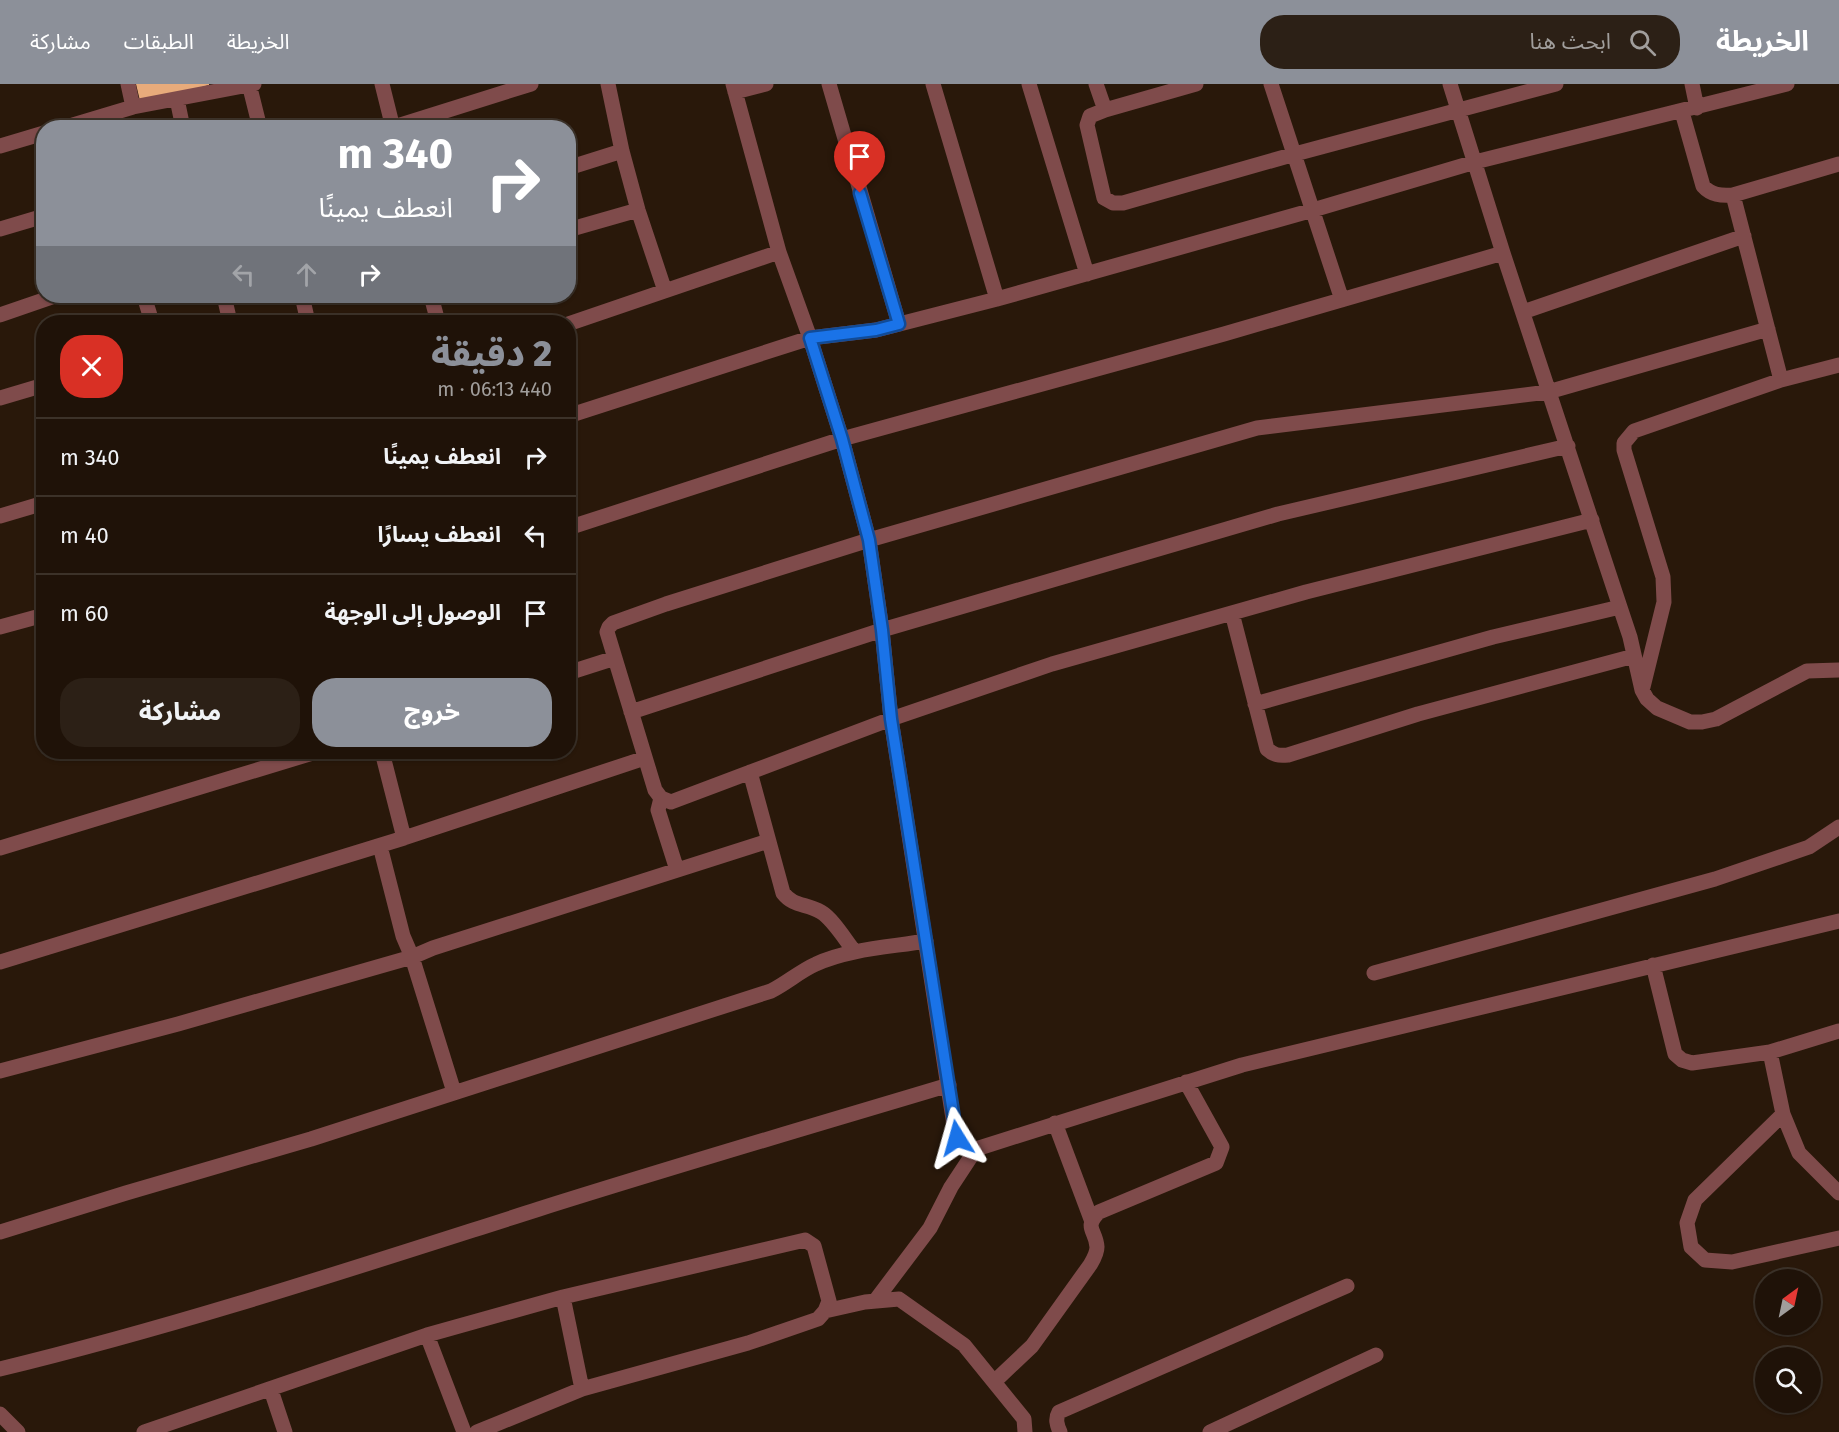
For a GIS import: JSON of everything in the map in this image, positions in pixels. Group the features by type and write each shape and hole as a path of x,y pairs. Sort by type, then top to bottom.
{"street":[{"path":"128,84 134,106"},
{"path":"382,84 390,120"},
{"path":"415,120 531,84"},
{"path":"608,84 622,151 638,210 665,291"},
{"path":"766,84 734,88 779,252 810,338 842,439 869,540 882,630 891,719 957,1138 964,1146 976,1149 1242,1065 1839,921"},
{"path":"829,84 899,324"},
{"path":"933,84 997,299"},
{"path":"1029,84 1087,274"},
{"path":"1096,84 1106,110"},
{"path":"1197,84 1089,116 1087,125 1104,198 1113,203 1123,203 1294,154 1556,84"},
{"path":"1271,84 1342,300"},
{"path":"1450,84 1548,392 1592,520 1620,608 1642,690 1647,699 1657,708 1690,722 1702,722 1716,719 1807,671 1839,670"},
{"path":"1692,84 1690,110 1703,186 1708,192 1722,196 1732,195 1839,164"},
{"path":"576,413 810,338 876,330 997,299 1475,162 1787,84"},
{"path":"104,120 134,106 251,85 258,120"},
{"path":"177,99 181,120"},
{"path":"0,146 36,135"},
{"path":"576,165 622,151"},
{"path":"1732,195 1781,380"},
{"path":"576,228 638,210"},
{"path":"0,230 36,219"},
{"path":"1523,312 1744,236"},
{"path":"576,321 779,252"},
{"path":"576,525 842,439 1503,253"},
{"path":"0,315 36,303"},
{"path":"1592,520 1318,589 1052,664 891,719 671,802 661,798 655,790 608,632 613,623 666,604 869,540 1257,428 1548,392 1768,329"},
{"path":"1642,690 1665,602 1663,578 1624,450 1624,442 1634,431 1781,380 1839,365"},
{"path":"0,398 36,388"},
{"path":"631,712 882,630 1278,514 1568,446"},
{"path":"0,516 36,505"},
{"path":"1255,704 1493,637 1620,608"},
{"path":"1232,613 1267,749 1279,756 1418,714 1634,656"},
{"path":"0,627 36,617"},
{"path":"576,670 615,658"},
{"path":"0,962 380,846 645,758"},
{"path":"0,848 293,759"},
{"path":"384,759 404,838"},
{"path":"750,772 783,893 788,900 823,913 855,952"},
{"path":"661,798 658,810 677,870"},
{"path":"1374,973 1715,879 1809,847 1839,827"},
{"path":"0,1071 178,1024 412,957 433,948 768,842"},
{"path":"380,846 403,936 412,957 454,1092"},
{"path":"0,1232 311,1139 771,991 815,964 855,952 926,941"},
{"path":"1653,965 1675,1054 1692,1064 1770,1052 1839,1030"},
{"path":"1770,1052 1783,1114 1799,1153 1839,1193"},
{"path":"1091,1220 1099,1212 1216,1163 1222,1147 1186,1082"},
{"path":"0,1369 95,1346 367,1264 662,1170 949,1085"},
{"path":"1783,1114 1695,1200 1687,1222 1691,1247 1705,1260 1732,1262 1839,1238"},
{"path":"994,1382 1032,1346 1096,1255 1097,1246 1090,1229 1091,1220 1055,1123"},
{"path":"875,1301 930,1228 951,1187 976,1149"},
{"path":"144,1432 427,1335 562,1297 805,1240 814,1246 829,1301 825,1311 818,1319 748,1343 582,1389 477,1432"},
{"path":"1060,1432 1057,1424 1059,1412 1347,1286"},
{"path":"562,1297 582,1389"},
{"path":"825,1311 875,1301 899,1299 964,1345 1024,1419 1025,1432"},
{"path":"427,1335 464,1432"},
{"path":"1210,1432 1376,1355"},
{"path":"271,1390 285,1432"},
{"path":"0,1414 18,1432"}],"building":[{"path":"136,84 209,84 209,85 141,105"}],"route":[{"path":"860,193 899,324 876,330 810,338 842,439 869,540 882,630 891,719 957,1138"}]}
